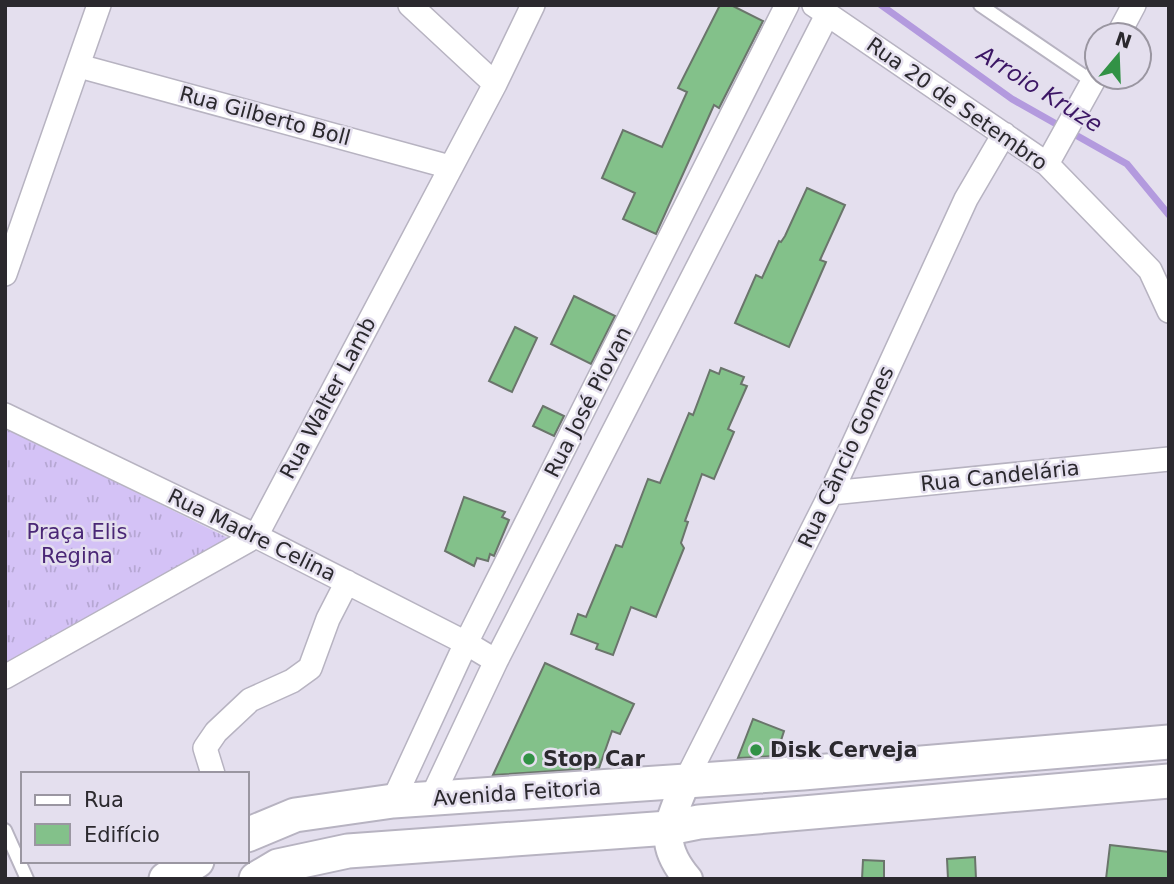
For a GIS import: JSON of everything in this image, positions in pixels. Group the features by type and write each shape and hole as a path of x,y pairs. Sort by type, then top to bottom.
{"main road":[{"name":"Avenida Feitoria","path":"248,835 295,816 393,801 1169,742"},
{"name":"Avenida Feitoria","path":"274,875 348,851 669,828 699,822 1169,781"},
{"path":"166,879 194,863"}],"street":[{"path":"5,274 99,5"},
{"path":"410,5 495,84"},
{"name":"Rua Walter Lamb","path":"256,536 495,84 533,5"},
{"name":"Rua José Piovan","path":"393,801 466,643 787,5"},
{"path":"1125,21 1133,5"},
{"name":"Rua José Piovan","path":"431,799 496,661 820,10"},
{"name":"Rua 20 de Setembro","path":"820,10 1047,164 1150,270 1169,310"},
{"name":"Rua Gilberto Boll","path":"79,65 450,167"},
{"path":"1047,164 1088,91"},
{"name":"Rua Câncio Gomes","path":"686,780 831,493 966,199 1004,134"},
{"name":"Rua Madre Celina","path":"5,415 256,536 466,643 496,661"},
{"name":"Rua Candelária","path":"831,493 1169,458"},
{"path":"5,677 256,536"},
{"path":"212,772 205,748 216,732 250,701 292,681 310,668 328,619 347,582"},
{"path":"686,780 669,828 669,847 674,863 688,879"}],"lane":[{"path":"980,5 1083,70"},
{"path":"5,830 27,879"}],"green space":[{"name":"Praça Elis Regina","path":"5,427 234,541 5,667"}],"building":[{"path":"720,5 731,5 763,21 719,108 714,105 656,234 623,219 635,193 602,178 623,130 662,147 687,92 678,88"},
{"path":"807,188 845,205 820,260 826,262 789,347 735,323 756,275 762,278"},
{"path":"574,296 615,316 591,364 551,344"},
{"path":"515,327 537,338 512,392 489,381"},
{"path":"721,368 744,377 741,384 747,386 728,429 734,432 714,479 702,474 685,521 688,522 681,543 684,548 656,617 631,607 613,655 596,649 598,644 571,634 578,614 586,617 616,545 622,547 648,479 660,483 689,413 693,415 710,370 719,374"},
{"path":"543,406 564,416 554,436 533,426"},
{"path":"464,497 505,512 502,517 509,520 494,556 490,554 488,561 477,558 474,566 445,551"},
{"path":"545,663 634,704 620,734 612,731 599,768 493,775"},
{"path":"753,719 784,731 776,756 738,758"},
{"path":"1110,845 1169,852 1169,879 1106,879"},
{"path":"975,857 976,879 948,879 947,859"},
{"path":"863,860 884,861 884,879 862,879"}],"waterway":[{"name":"Arroio Kruze","path":"881,5 1012,99 1127,164 1169,215"}],"place":[{"name":"Disk Cerveja","path":"756,750"},
{"name":"Stop Car","path":"529,759"}]}
